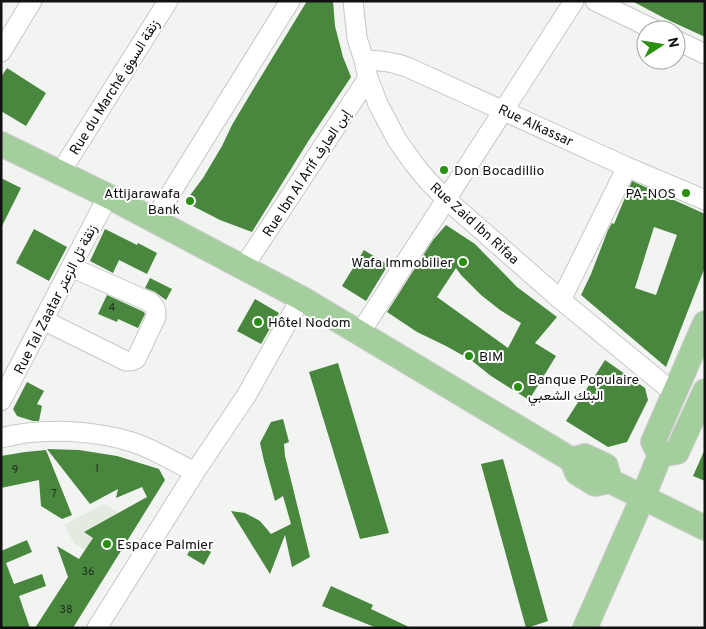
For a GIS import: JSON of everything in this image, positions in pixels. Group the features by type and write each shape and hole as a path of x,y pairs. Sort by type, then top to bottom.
{"main road":[{"path":"1,144 108,196 301,298 572,460 585,456 606,466 610,481 705,528"},
{"path":"660,455 653,442 705,323"},
{"path":"660,455 677,452 705,391"},
{"path":"585,628 660,455"}],"street":[{"path":"1,52 32,1"},
{"name":"Rue du Marché زنقة السوق","path":"60,173 168,1"},
{"path":"154,220 290,1"},
{"name":"Rue Zaid Ibn Rifaa","path":"353,1 357,38 378,104 397,140 423,175 446,199 561,300 674,393"},
{"path":"360,333 574,1"},
{"path":"595,1 636,21"},
{"path":"686,45 705,54"},
{"name":"Rue Alkassar","path":"366,69 385,61 407,67 626,167 705,200"},
{"name":"Rue Ibn Al Arif إبن العارف","path":"243,268 366,69"},
{"path":"561,300 626,167"},
{"name":"Rue Tal Zaatar زنقة تل الزعتر","path":"1,401 108,196"},
{"path":"43,320 126,361 136,359 156,318 155,306 150,302 71,267"},
{"path":"97,628 195,472 246,396 301,298"},
{"path":"1,438 28,433 48,432 102,436 133,443 156,452 195,472"}],"shaded area":[{"path":"104,504 137,524 85,550 74,543 64,525"}],"building":[{"path":"307,1 333,1 335,26 343,57 351,77 252,232 220,220 185,202 203,178 232,125"},
{"path":"632,1 705,1 705,37 686,28 686,20 666,19"},
{"path":"7,68 46,93 26,126 1,111 1,77"},
{"path":"1,178 21,188 1,228"},
{"path":"632,181 705,214 705,267 666,367 581,295 608,230 612,223 614,224","holes":["654,227 677,235 656,295 635,288"]},
{"path":"446,225 475,244 517,287 557,317 535,343 556,356 529,400 491,376 471,360 417,332 387,312 433,240","holes":["456,268 481,295 521,323 508,348 437,297"]},
{"path":"34,229 67,247 49,281 16,263"},
{"path":"105,229 157,253 147,274 119,260 113,273 90,261"},
{"path":"364,250 388,265 366,301 342,286"},
{"path":"150,278 172,289 166,300 145,288"},
{"path":"107,295 144,312 145,314 138,328 118,319 117,322 98,314"},
{"path":"255,299 279,313 261,344 237,331"},
{"path":"605,360 645,388 648,400 627,442 608,447 566,421"},
{"path":"338,363 389,533 360,539 309,372"},
{"path":"27,382 44,391 37,404 42,406 39,421 17,416 13,409"},
{"path":"283,419 289,442 284,444 285,456 310,557 292,567 285,535 270,574 231,511 245,513 260,521 271,534 291,524 283,496 275,501 260,443 271,422"},
{"path":"47,449 79,450 117,456 159,469 165,480 73,628 35,628 68,577 57,546 79,559 93,538 84,532 147,497 142,487 116,498 118,489 90,504"},
{"path":"705,449 705,481 693,476"},
{"path":"46,450 72,515 62,519 41,506 39,480 1,488 1,456"},
{"path":"503,459 548,621 527,628 481,464"},
{"path":"27,540 32,552 6,563 14,584 42,574 46,586 19,596 30,628 1,628 1,551"},
{"path":"195,542 211,552 204,565 187,555"},
{"path":"331,586 373,605 371,609 411,628 377,628 322,606"}],"place":[{"name":"Don Bocadillio","path":"444,170"},
{"name":"PA-NOS","path":"686,193"},
{"name":"Attijarawafa Bank","path":"190,201"},
{"name":"Wafa Immobilier","path":"463,262"},
{"name":"Hôtel Nodom","path":"258,322"},
{"name":"BIM","path":"469,356"},
{"name":"Banque Populaire البنك الشعبي","path":"518,387"},
{"name":"Espace Palmier","path":"107,544"}]}
